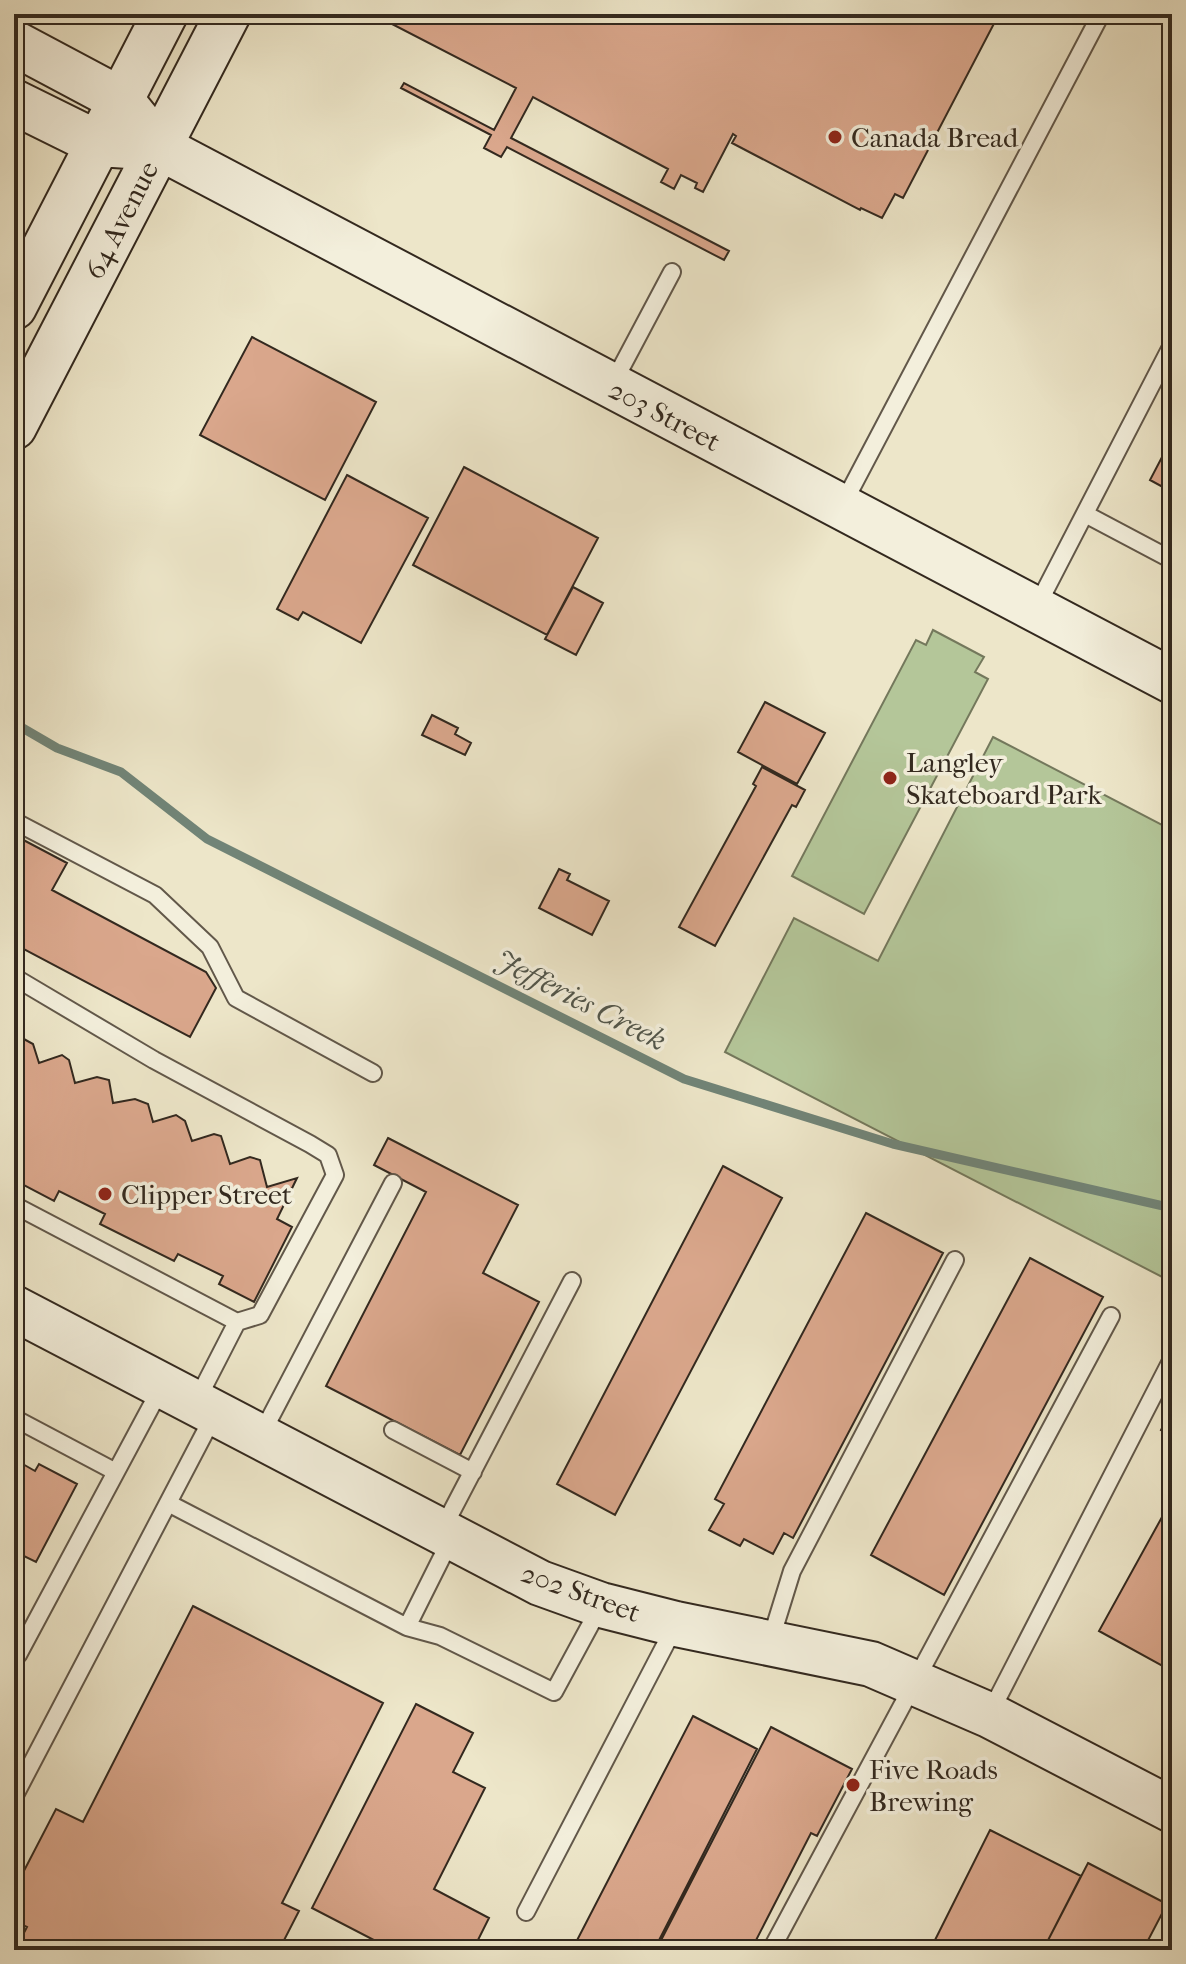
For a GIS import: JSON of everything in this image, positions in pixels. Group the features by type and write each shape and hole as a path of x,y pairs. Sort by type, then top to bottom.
{"street":[{"name":"64 Avenue","path":"14,307 165,14"},
{"name":"64 Avenue","path":"14,427 228,14"},
{"name":"203 Street","path":"14,43 121,100 159,147 1172,681"},
{"name":"203 Street","path":"14,102 99,144 159,147"},
{"name":"202 Street","path":"14,1308 540,1583 601,1605 676,1624 871,1664 989,1715 1172,1810"}],"lane":[{"path":"841,507 1101,14"},
{"path":"611,387 672,272"},
{"path":"1036,609 1172,345"},
{"path":"1085,514 1172,560"},
{"path":"14,821 155,895 210,947 236,998 373,1073"},
{"path":"14,977 154,1060 328,1155 335,1175 260,1315 237,1322 191,1401 116,1472 18,1655 14,1653"},
{"path":"260,1437 393,1183"},
{"path":"14,1205 237,1322"},
{"path":"769,1643 792,1571 955,1260"},
{"path":"407,1627 473,1472 572,1281"},
{"path":"771,1950 1111,1316"},
{"path":"989,1715 1172,1359"},
{"path":"14,1797 168,1503 191,1401"},
{"path":"14,1418 116,1472"},
{"path":"393,1430 473,1472"},
{"path":"168,1503 407,1627 440,1636 554,1692 601,1605"},
{"path":"526,1912 676,1624"}],"green space":[{"name":"Langley Skateboard Park","path":"933,630 984,657 975,672 988,679 864,914 792,876 916,640 926,645"},
{"path":"993,737 1172,830 1172,1282 725,1052 794,918 878,961"}],"building":[{"name":"Canada Bread","path":"397,14 999,14 903,198 895,194 882,218 860,210 732,143 736,136 733,134 703,192 695,188 697,183 681,175 674,189 661,182 668,169 533,97 511,138 729,251 724,260 507,147 501,157 484,148 491,135 401,88 404,83 494,130 516,88 392,24"},
{"path":"252,337 376,402 325,500 200,435"},
{"path":"1172,438 1172,492 1150,480"},
{"path":"464,467 598,538 547,635 413,565"},
{"path":"347,475 428,518 361,643 303,612 298,620 277,609"},
{"path":"573,587 603,603 576,655 545,639"},
{"path":"765,702 825,733 797,784 738,752"},
{"path":"432,715 458,728 455,734 471,743 465,755 422,735"},
{"path":"762,767 805,790 796,807 792,805 715,946 679,927 756,786 753,784"},
{"path":"14,835 67,863 52,890 206,972 216,988 190,1037 14,944"},
{"path":"559,869 570,874 567,880 609,901 592,935 539,908"},
{"path":"22,1038 33,1044 39,1063 62,1055 69,1060 75,1083 97,1077 109,1080 113,1103 135,1099 148,1104 153,1122 176,1115 185,1121 192,1141 214,1134 221,1136 230,1164 250,1157 260,1160 267,1187 297,1178 277,1219 292,1227 254,1302 219,1284 223,1276 178,1254 174,1261 100,1224 105,1214 59,1191 54,1201 14,1180 14,1040"},
{"path":"388,1138 518,1205 483,1273 539,1302 460,1455 326,1386 426,1192 374,1165"},
{"path":"723,1166 782,1198 615,1515 557,1484"},
{"path":"866,1213 943,1253 793,1538 784,1533 773,1554 744,1539 740,1546 709,1530 724,1504 715,1499"},
{"path":"1030,1258 1103,1297 944,1595 871,1555"},
{"path":"1172,1409 1172,1436 1161,1430"},
{"path":"14,1459 35,1471 39,1464 77,1484 36,1562 22,1555 14,1570"},
{"path":"1172,1499 1172,1662 1168,1669 1099,1631"},
{"path":"193,1606 383,1703 282,1903 299,1911 279,1950 15,1950 27,1927 14,1921 14,1890 56,1809 83,1822"},
{"path":"416,1704 473,1733 453,1772 485,1788 434,1889 489,1918 473,1950 393,1950 312,1908"},
{"path":"693,1716 757,1749 654,1950 572,1950"},
{"path":"771,1727 852,1769 817,1836 811,1833 751,1950 656,1950"},
{"path":"990,1830 1081,1876 1043,1950 930,1950"},
{"path":"1088,1863 1167,1904 1143,1950 1043,1950"}],"waterway":[{"name":"Jefferies Creek","path":"14,723 57,748 121,772 207,839 684,1079 893,1144 1172,1208"}],"place":[{"name":"Canada Bread","path":"835,137"},
{"name":"Langley Skateboard Park","path":"890,778"},
{"name":"Clipper Street","path":"105,1194"},
{"name":"Five Roads Brewing","path":"853,1785"}]}
